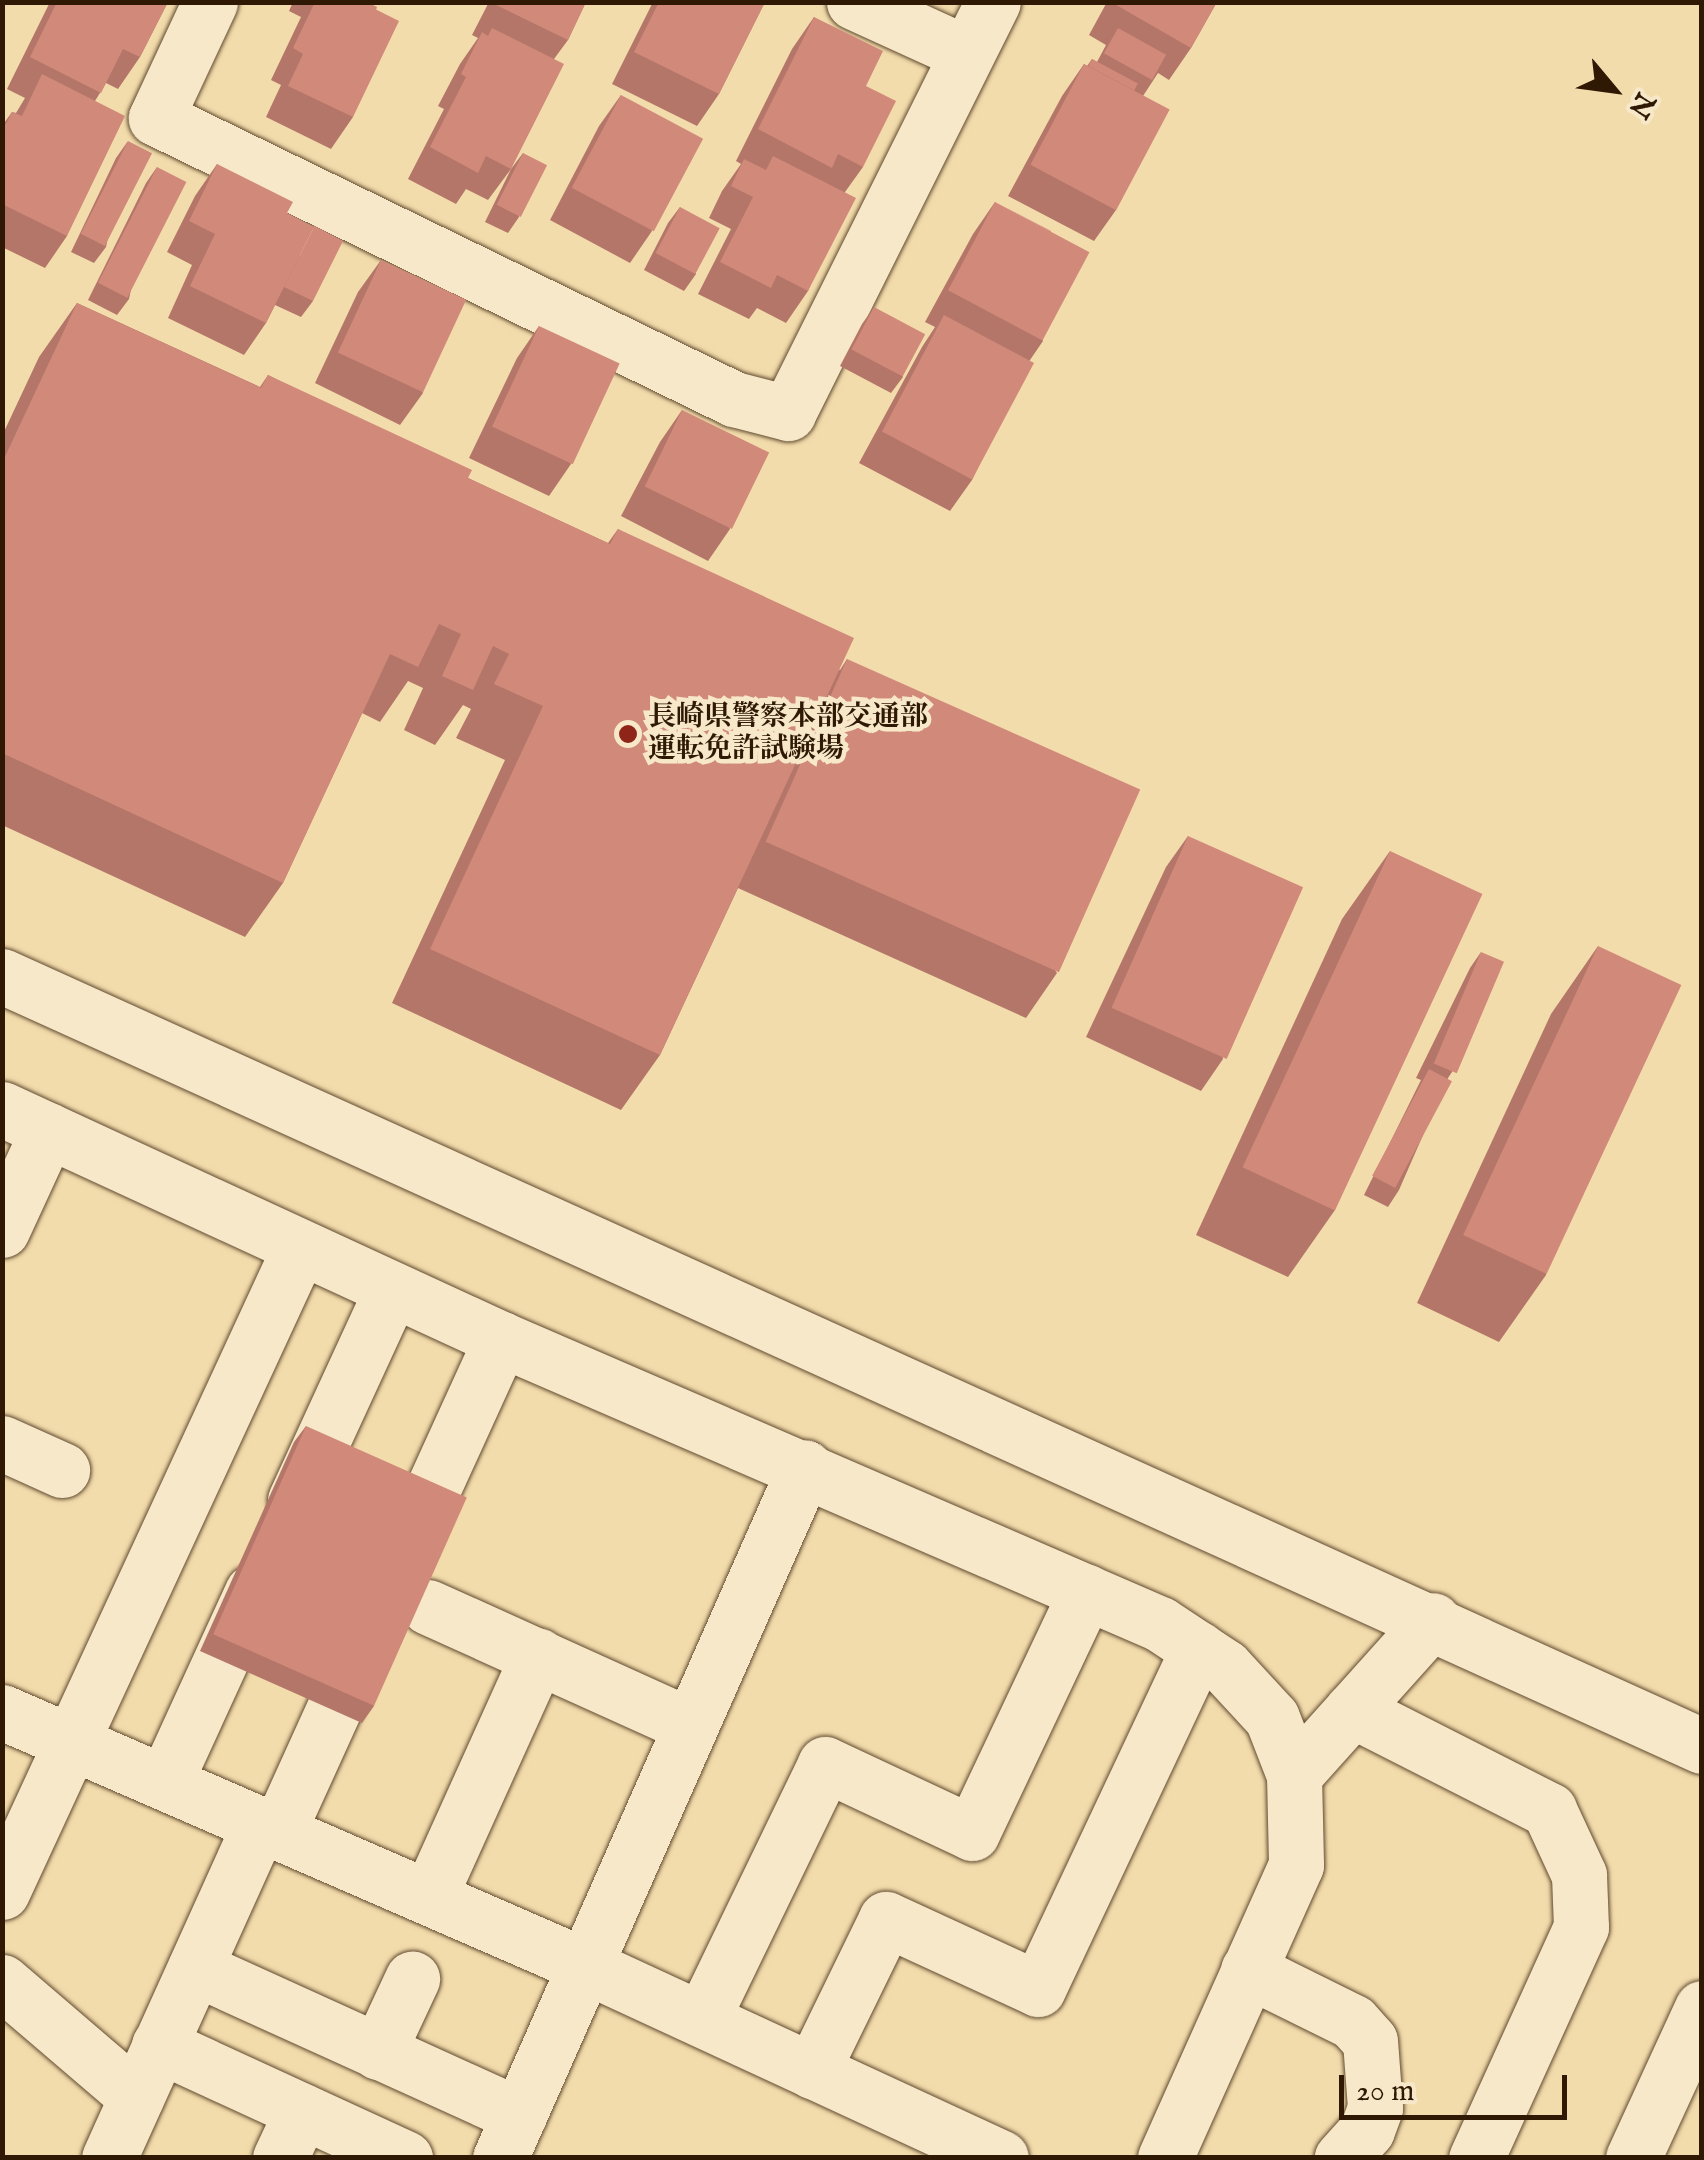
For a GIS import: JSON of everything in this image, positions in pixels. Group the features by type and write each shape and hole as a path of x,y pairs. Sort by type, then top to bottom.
{"street":[{"path":"210,2 156,118 734,399 788,413 993,2"},
{"path":"854,2 966,54"},
{"path":"2,976 1434,1620 1702,1746"},
{"path":"2,1230 26,1119 299,1249 1086,1592 1198,1648 1272,1718 1294,1775 1296,1865 1164,2158"},
{"path":"2,1892 299,1249"},
{"path":"165,1782 392,1290"},
{"path":"108,2158 194,1968 269,1828 501,1339"},
{"path":"2,1443 62,1470"},
{"path":"194,1968 378,2052 511,2143 804,1467"},
{"path":"702,2019 825,1764 972,1832 1086,1592"},
{"path":"428,1607 689,1725"},
{"path":"1294,1775 1434,1620"},
{"path":"812,2071 886,1919 1038,1989 1198,1648"},
{"path":"429,1897 538,1656"},
{"path":"1352,1710 1549,1810 1580,1875 1581,1927 1476,2158"},
{"path":"2,1712 586,1966 1001,2158"},
{"path":"1248,1970 1353,2022 1370,2041 1375,2108 1367,2130 1342,2158"},
{"path":"378,2052 412,1979"},
{"path":"2,1982 136,2097"},
{"path":"1634,2158 1702,2008"},
{"path":"159,2045 291,2134 405,2158"}],"building":[{"path":"57,2 168,2 140,57 123,49 101,93 30,57"},
{"path":"315,2 361,2 399,21 353,117 288,86 303,54 293,48"},
{"path":"494,2 586,2 568,40"},
{"path":"659,2 765,2 719,94 634,52"},
{"path":"1111,2 1217,2 1191,48"},
{"path":"814,17 883,51 866,86 896,101 863,167 838,154 832,168 758,129"},
{"path":"492,28 564,64 511,169 486,156 478,173 430,147 466,77 461,74 482,32 488,36"},
{"path":"1118,28 1166,55 1152,80 1104,53"},
{"path":"1092,59 1138,83 1134,90 1088,66"},
{"path":"1084,64 1170,110 1116,210 1030,165"},
{"path":"42,74 125,116 67,236 2,204 2,131 12,112 22,116"},
{"path":"621,95 703,139 654,231 572,188"},
{"path":"128,141 152,153 105,246 81,234"},
{"path":"523,153 547,165 521,217 497,205"},
{"path":"773,156 856,198 808,291 777,275 771,288 720,262 753,197 731,186 744,159 766,170"},
{"path":"217,164 293,202 287,213 314,227 266,323 190,286 215,234 189,221"},
{"path":"157,167 186,182 127,298 98,283"},
{"path":"995,202 1089,252 1043,341 948,290"},
{"path":"680,207 720,228 695,274 656,253"},
{"path":"313,225 343,241 313,301 284,287"},
{"path":"381,260 466,300 423,392 338,352"},
{"name":"長崎県警察本部交通部 運転免許試験場","path":"77,303 261,388 268,375 472,470 468,478 610,544 618,529 854,638 660,1055 430,949 543,706 494,684 509,654 493,646 473,690 442,676 461,634 439,624 418,667 390,654 283,883 2,753 2,463"},
{"path":"874,307 925,334 903,377 851,349"},
{"path":"944,315 1034,363 972,479 882,432"},
{"path":"539,326 620,364 573,464 492,427"},
{"path":"682,410 769,453 732,529 645,486"},
{"path":"847,659 1140,790 1059,972 766,842"},
{"path":"1188,836 1303,887 1227,1059 1112,1008"},
{"path":"1390,851 1482,894 1335,1210 1243,1167"},
{"path":"1598,946 1681,985 1547,1274 1463,1235"},
{"path":"1481,952 1504,962 1457,1073 1434,1063"},
{"path":"1429,1069 1452,1081 1395,1188 1372,1176"},
{"path":"306,1426 467,1498 374,1706 213,1634"}],"place":[{"name":"長崎県警察本部交通部 運転免許試験場","path":"628,734"}]}
